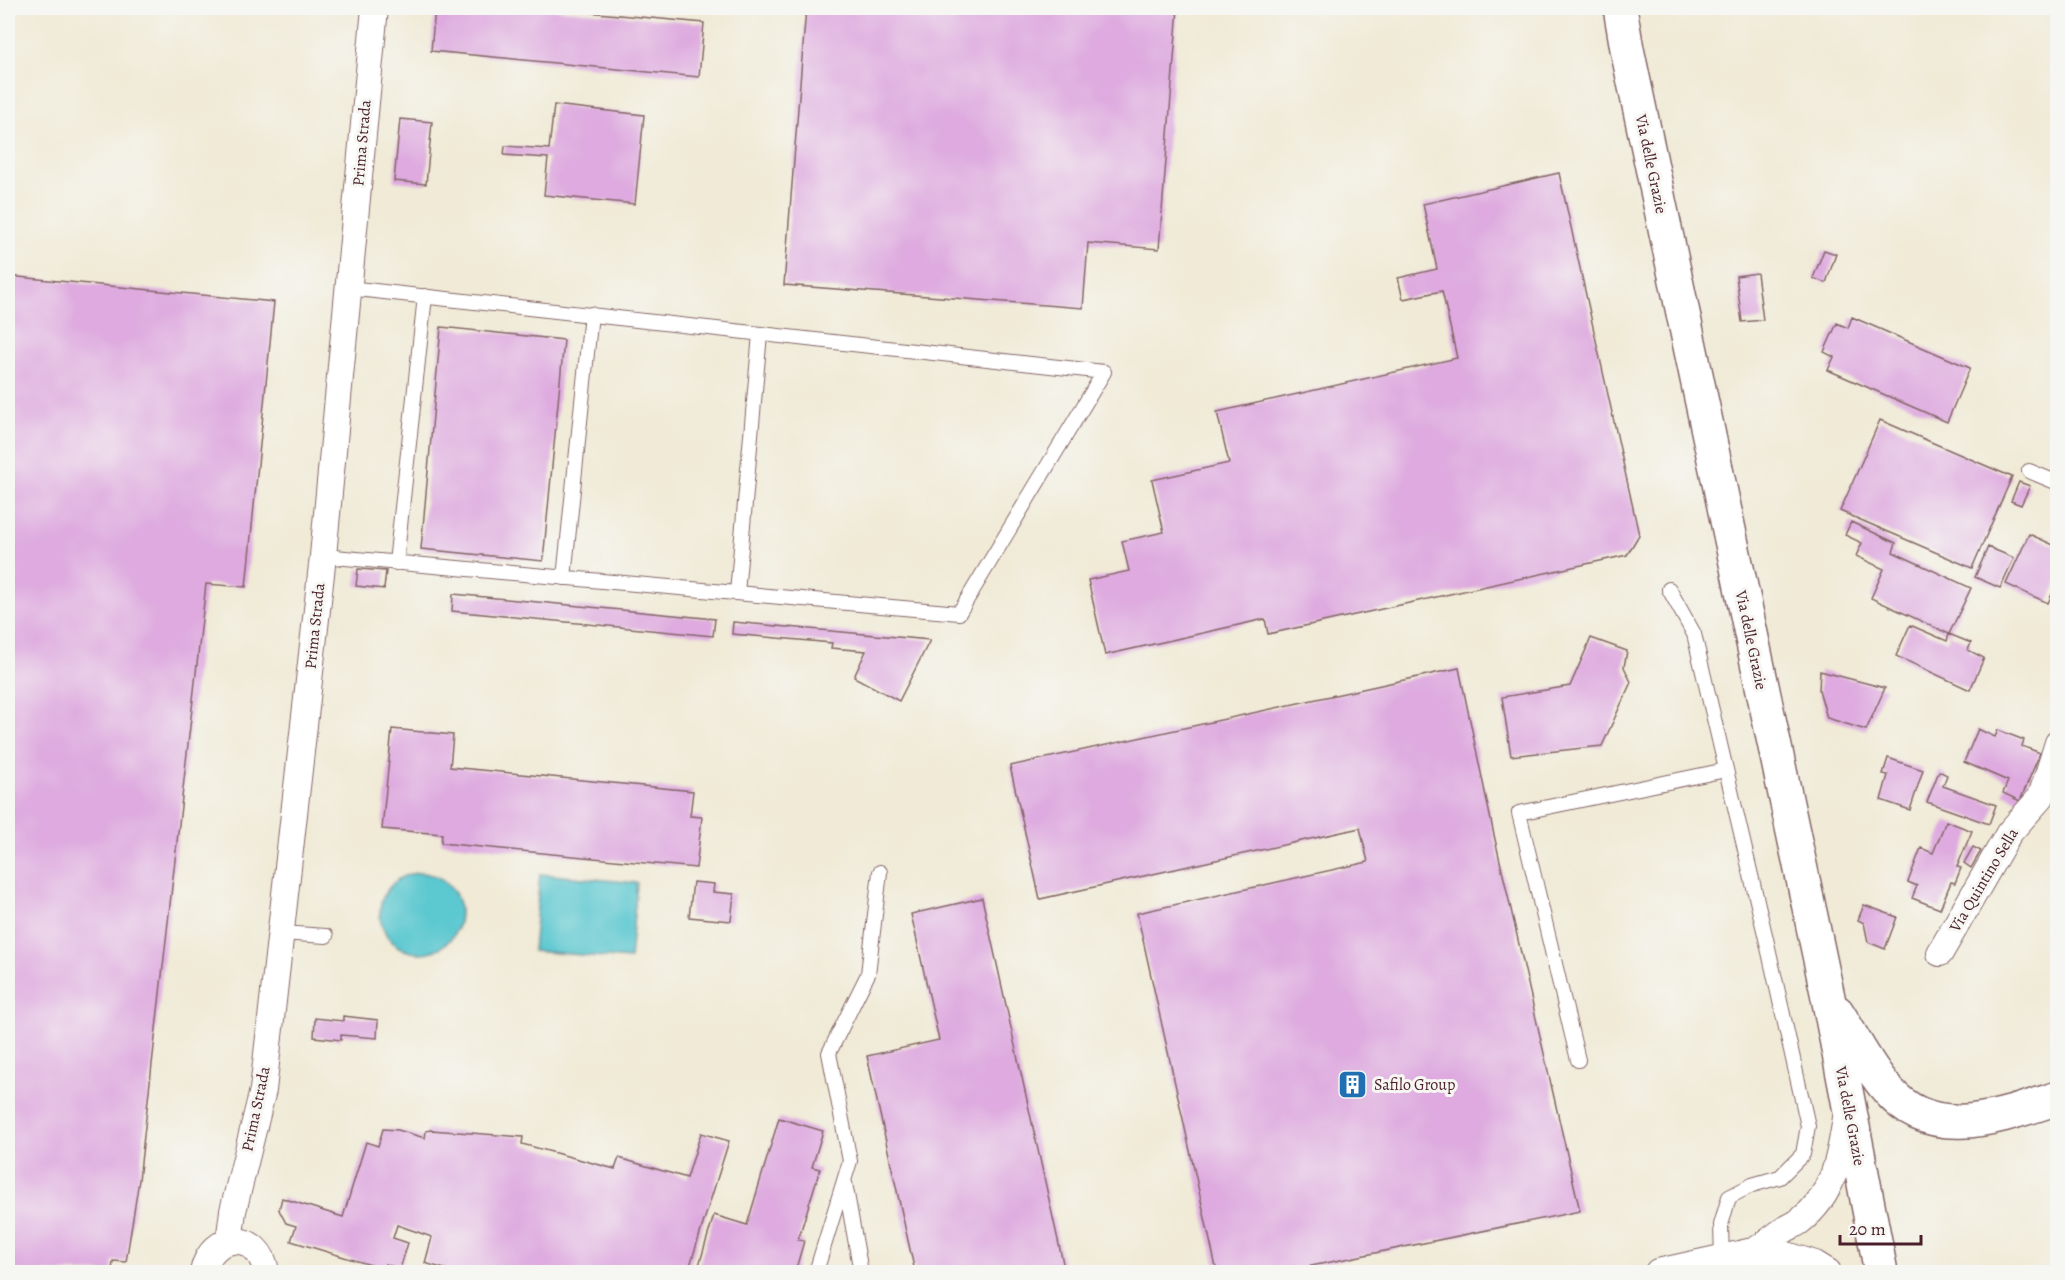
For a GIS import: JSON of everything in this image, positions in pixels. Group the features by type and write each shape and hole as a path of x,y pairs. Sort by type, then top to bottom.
{"main road":[{"name":"Via delle Grazie","path":"1620,8 1723,507 1828,998 1881,1272"},
{"path":"1828,998 1886,1089 1907,1107 1921,1115 1954,1122 1970,1122 2013,1113 2058,1098"}],"street":[{"name":"Prima Strada","path":"229,1242 233,1211 263,1090 322,556 375,8"},
{"name":"Via Quintino Sella","path":"1940,953 2009,833 2041,797 2058,742"},
{"path":"1658,1272 1757,1249 1799,1222 1814,1209 1835,1174 1841,1152 1848,1104"},
{"path":"203,1272 205,1261 211,1252 219,1245 229,1242 250,1245 263,1260 266,1272"},
{"path":"1757,1249 1815,1264 1828,1272"}],"lane":[{"path":"322,556 959,613 1104,372 348,288"},
{"path":"396,563 425,296"},
{"path":"564,578 591,314"},
{"path":"737,593 760,334"},
{"path":"2029,471 2058,483"},
{"path":"1669,590 1694,634 1808,1126 1803,1154 1780,1177 1752,1185 1729,1197 1721,1225 1722,1258"},
{"path":"1578,1060 1520,813 1726,770"},
{"path":"816,1272 850,1161 829,1053 868,974 880,872"},
{"path":"280,933 326,936"},
{"path":"844,1181 861,1272"},
{"path":"1757,1249 1771,1272"}],"water":[{"path":"420,873 435,876 448,885 457,898 460,913 457,928 448,941 435,950 420,953 405,950 392,941 383,928 380,913 383,898 392,885 405,876"},
{"path":"540,874 637,883 630,959 533,951"}],"building":[{"path":"435,8 544,8 704,23 699,77 431,51"},
{"path":"806,8 1178,8 1159,249 1088,243 1083,308 784,285"},
{"path":"554,105 644,115 635,204 544,195 548,158 504,155 505,146 549,149"},
{"path":"400,119 432,122 426,184 394,181"},
{"path":"1559,173 1639,535 1627,555 1268,634 1265,619 1105,655 1088,580 1129,571 1122,541 1164,532 1152,480 1229,463 1217,412 1457,358 1442,291 1403,299 1398,278 1437,269 1423,204"},
{"path":"1824,250 1836,254 1826,283 1813,278"},
{"path":"1757,273 1763,320 1742,322 1736,276"},
{"path":"8,276 274,302 246,587 206,584 139,1180 126,1262 113,1261 112,1272 8,1272"},
{"path":"1852,317 1970,368 1947,422 1828,370 1834,357 1824,352 1837,323 1848,328"},
{"path":"441,327 564,340 543,561 421,549"},
{"path":"1880,420 2012,477 1972,568 1840,511"},
{"path":"2019,482 2030,486 2021,505 2011,501"},
{"path":"1851,522 1896,543 1893,552 1971,588 1949,634 1871,598 1884,569 1856,556 1862,543 1845,535"},
{"path":"2029,534 2058,547 2058,581 2048,603 2006,584"},
{"path":"1988,547 2014,558 2000,588 1975,577"},
{"path":"358,569 386,571 384,589 356,586"},
{"path":"453,594 715,619 713,636 452,611"},
{"path":"733,622 930,640 899,701 854,677 866,651 831,648 832,643 732,634"},
{"path":"1910,625 1947,641 1949,634 1971,643 1968,650 1984,658 1970,690 1896,656"},
{"path":"1591,638 1627,651 1624,667 1631,682 1602,746 1511,756 1502,697 1570,686"},
{"name":"Safilo Group","path":"1459,668 1494,835 1580,1211 1282,1272 1217,1272 1137,913 1368,862 1360,828 1040,899 1010,766"},
{"path":"1820,671 1885,688 1866,730 1827,718 1819,690"},
{"path":"392,729 453,735 450,767 693,791 690,816 702,817 696,868 441,843 442,834 382,829"},
{"path":"1978,729 1995,737 1998,730 2024,740 2022,746 2040,753 2020,801 2003,793 2008,781 1964,762"},
{"path":"1888,758 1923,770 1910,810 1881,800 1888,775 1883,774"},
{"path":"1939,771 1947,775 1943,786 1996,805 1989,824 1927,802"},
{"path":"1946,821 1972,831 1957,867 1961,868 1955,883 1951,882 1940,909 1912,898 1917,886 1908,882 1921,848 1933,853"},
{"path":"1973,847 1981,851 1971,868 1964,863"},
{"path":"693,882 714,884 713,892 734,894 731,921 689,917"},
{"path":"982,898 1065,1272 915,1272 867,1056 939,1040 911,914"},
{"path":"1864,905 1897,917 1885,949 1868,942 1864,923 1858,920"},
{"path":"343,1016 378,1020 377,1038 341,1035 341,1040 314,1037 315,1018 343,1021"},
{"path":"779,1118 823,1131 812,1167 820,1169 798,1240 804,1241 795,1272 697,1272 714,1215 747,1225"},
{"path":"383,1129 398,1130 425,1138 426,1131 431,1130 523,1137 522,1144 615,1169 619,1158 687,1178 701,1133 729,1141 688,1272 500,1272 486,1269 485,1272 454,1272 425,1263 432,1237 397,1225 393,1238 408,1243 400,1269 385,1264 384,1269 291,1241 296,1226 286,1223 279,1210 282,1198 343,1217 366,1142 378,1146"}],"place":[{"name":"Safilo Group","path":"1353,1085"}]}
